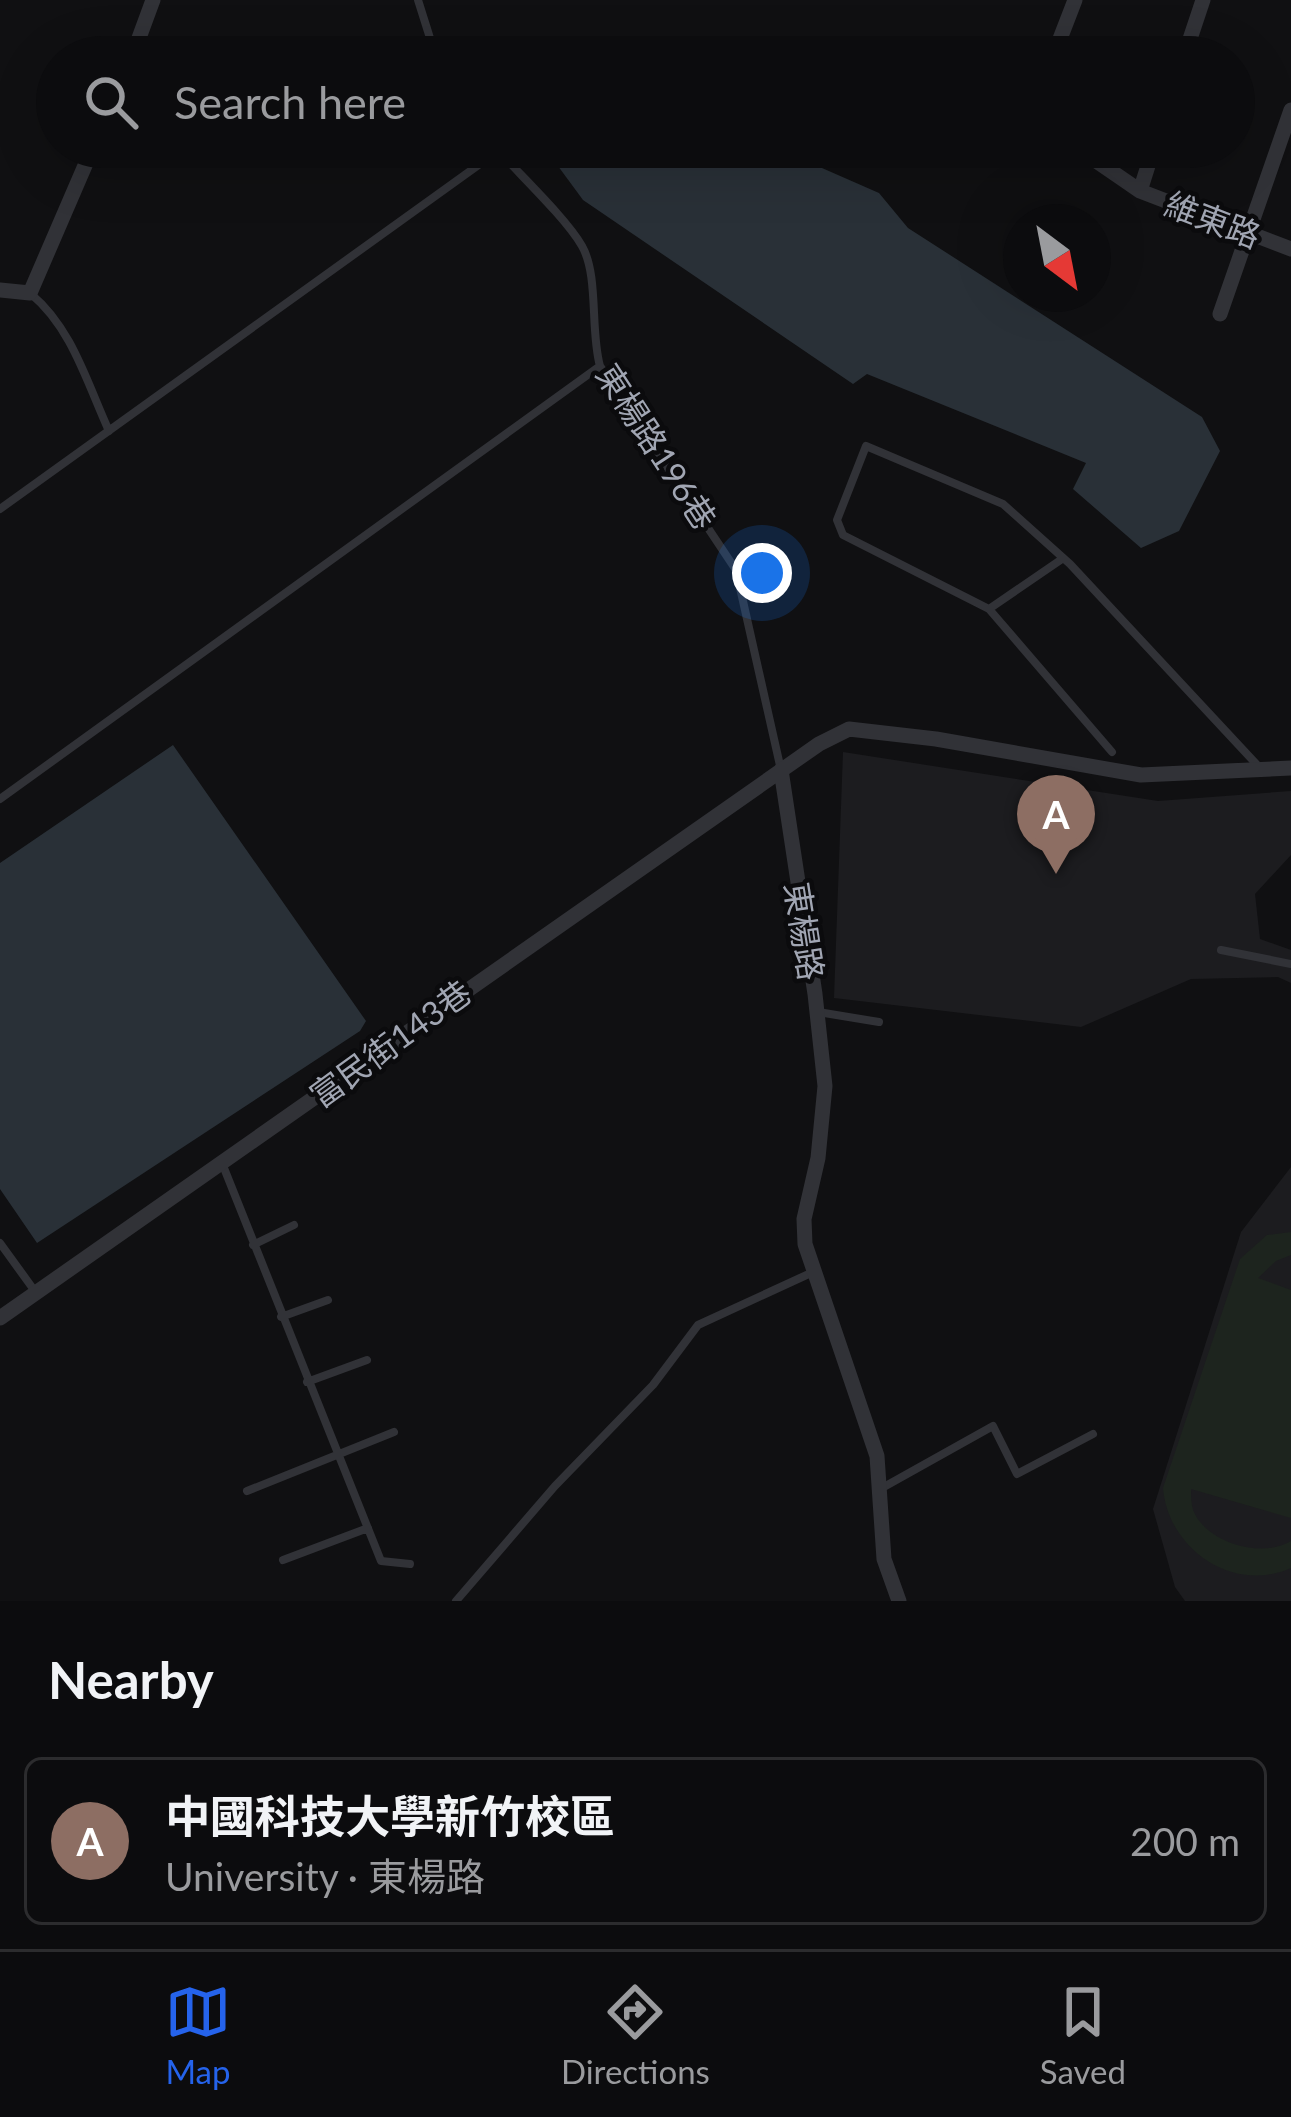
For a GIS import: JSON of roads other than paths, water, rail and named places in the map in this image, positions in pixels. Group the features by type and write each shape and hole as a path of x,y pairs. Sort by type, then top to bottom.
{"street":[{"path":"140,36 153,0"},
{"path":"1060,36 1075,0"},
{"path":"1191,36 1203,0"},
{"path":"1220,314 1291,110"},
{"path":"0,290 30,293 84,168"},
{"name":"維東路","path":"1107,168 1140,191 1291,248"},
{"path":"1140,191 1147,168"},
{"path":"781,770 849,729 1141,776 1291,767"},
{"name":"東楊路","path":"781,770 825,1087 818,1158 804,1219 805,1244 877,1456 884,1559 899,1601"},
{"name":"富民街143巷","path":"0,1318 781,770"}],"lane":[{"path":"418,0 429,36"},
{"path":"0,509 470,168"},
{"name":"東楊路196巷","path":"513,168 584,248 594,345 601,366 736,571 781,770"},
{"path":"30,293 53,312 64,330 109,431"},
{"path":"0,799 601,366"},
{"path":"1112,752 989,609 843,535 837,520 866,446 1003,504 1062,559 1261,769"},
{"path":"989,609 1062,559"},
{"path":"1222,950 1291,964"},
{"path":"817,1012 879,1022"},
{"path":"222,1163 381,1562 410,1564"},
{"path":"253,1245 294,1225"},
{"path":"0,1243 35,1292"},
{"path":"456,1601 523,1522 653,1385 698,1325 813,1272"},
{"path":"281,1317 328,1300"},
{"path":"308,1382 367,1360"},
{"path":"882,1488 993,1426 1017,1474 1093,1435"},
{"path":"248,1491 394,1432"},
{"path":"283,1560 368,1528"}],"place":[{"name":"中國科技大學新竹校區","path":"1056,874"}]}
